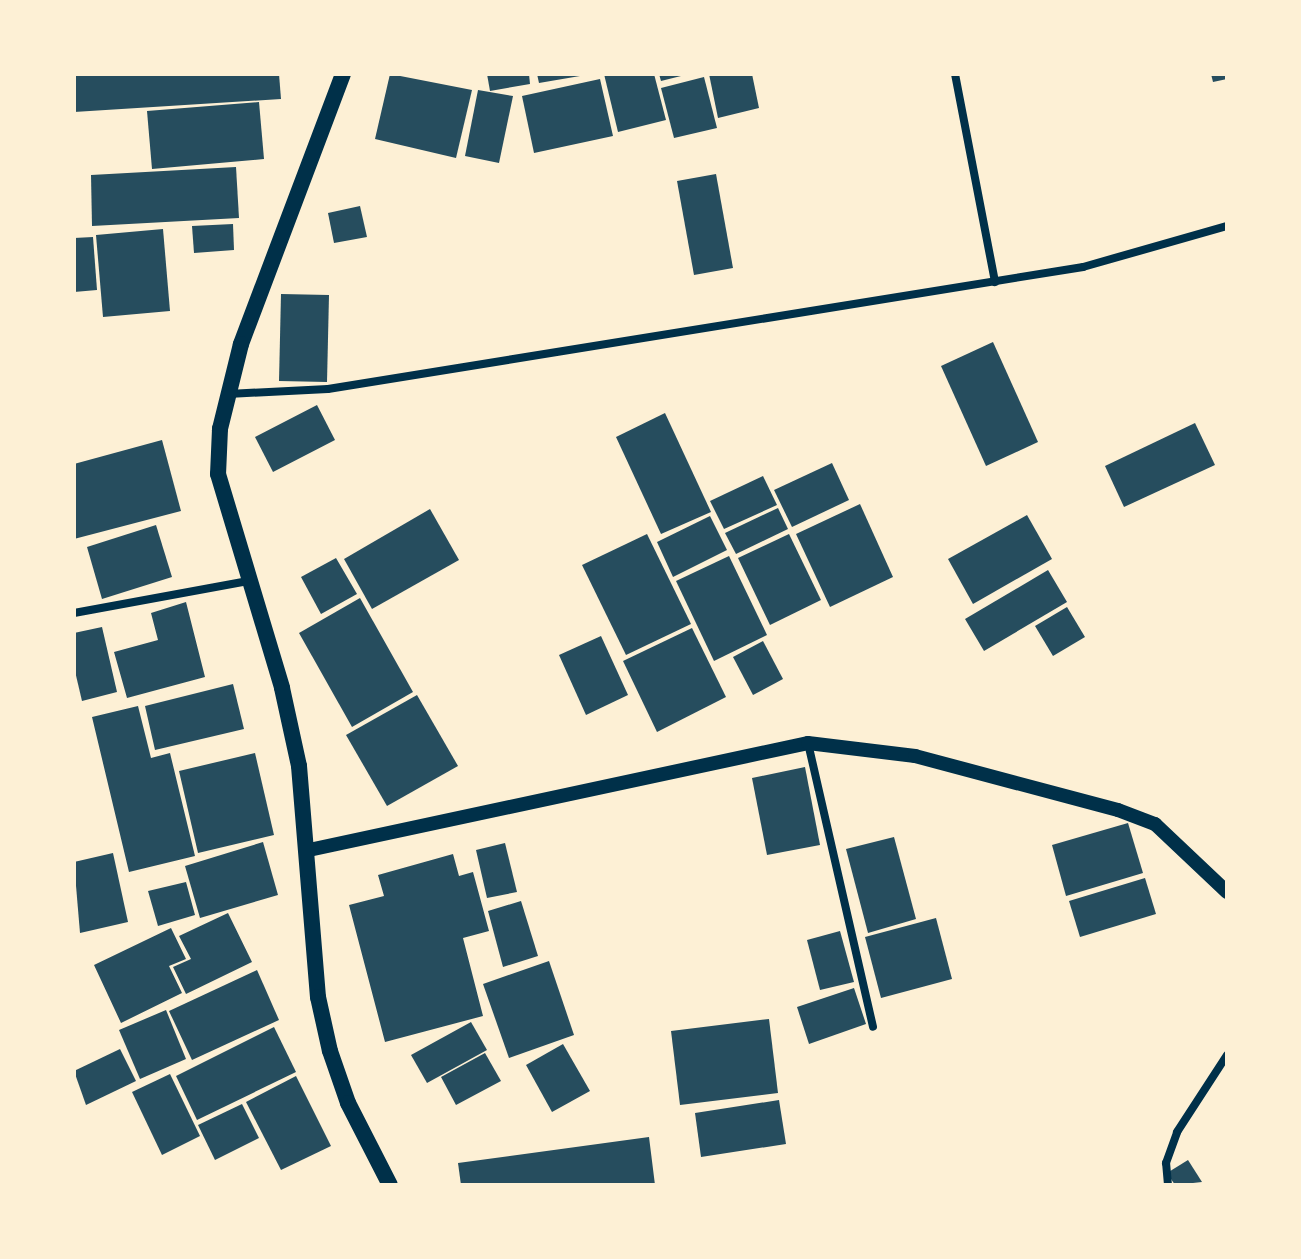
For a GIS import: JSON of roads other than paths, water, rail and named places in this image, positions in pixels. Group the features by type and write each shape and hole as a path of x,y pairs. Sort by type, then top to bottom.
{"main road":[{"path":"343,74 241,344 227,394 218,474 282,688 299,766 309,850 318,997 330,1051 348,1103 390,1185"}],"street":[{"path":"955,74 995,282"},
{"path":"227,394 328,389 995,282 1083,267 1227,226"},
{"path":"74,613 248,581"},
{"path":"309,850 808,743 915,756 1118,810 1155,824 1227,892"},
{"path":"808,743 873,1027"},
{"path":"1168,1185 1166,1163 1177,1132 1227,1055"}]}
